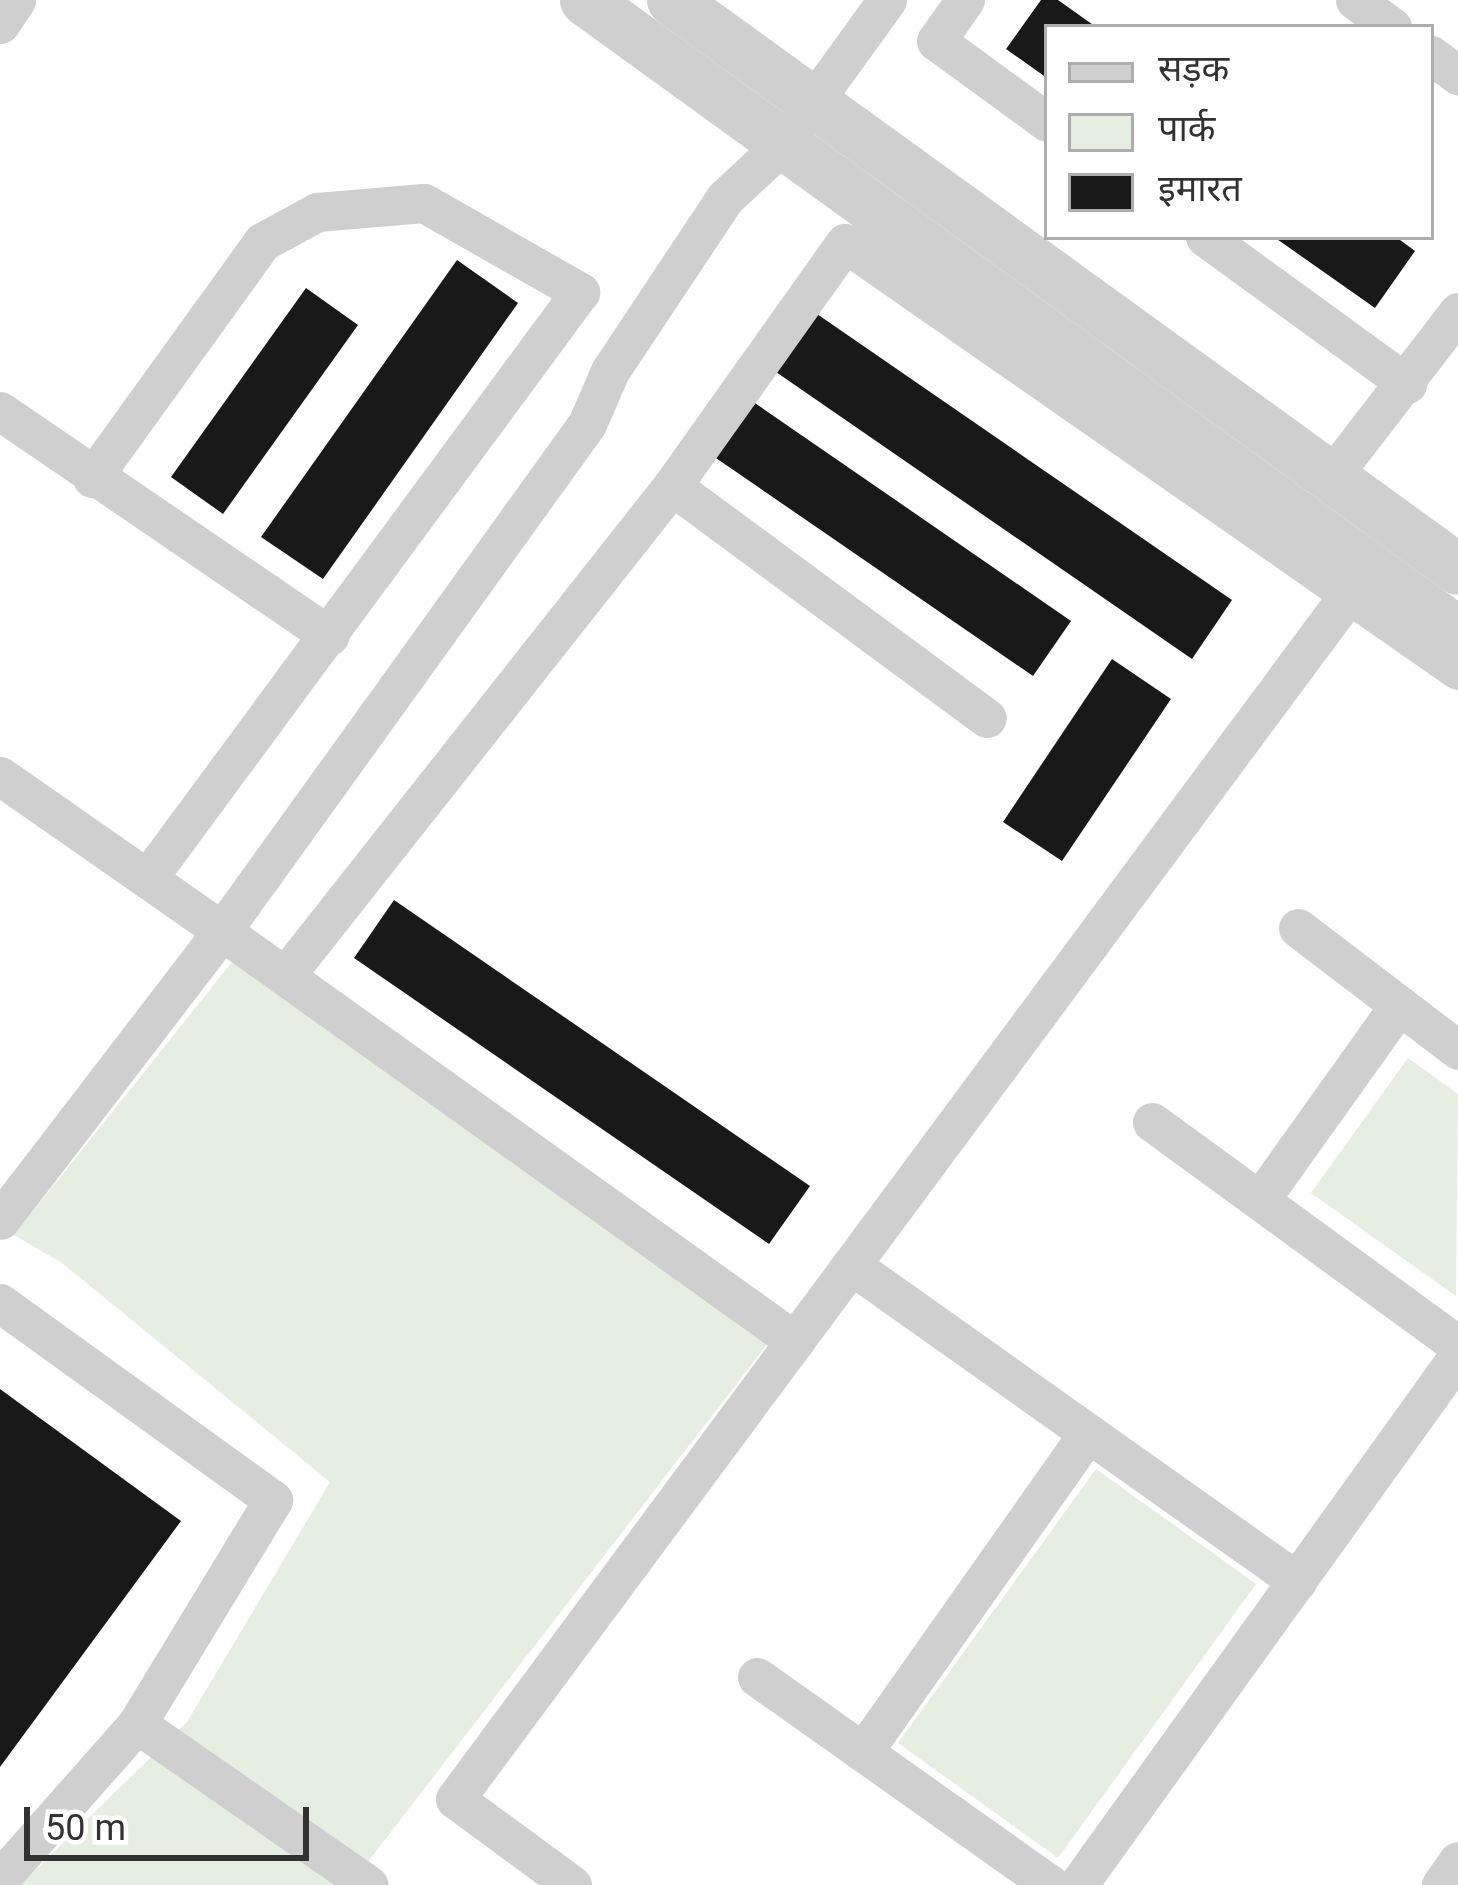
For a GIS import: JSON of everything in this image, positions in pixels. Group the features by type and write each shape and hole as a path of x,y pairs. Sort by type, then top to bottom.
{"street":[{"path":"0,24 16,0"},
{"path":"585,0 1458,632"},
{"path":"671,0 1458,569"},
{"path":"0,1220 222,931 586,424 610,371 724,198 782,145 887,0"},
{"path":"965,0 936,41 1044,120"},
{"path":"1355,0 1388,24"},
{"path":"92,478 262,242 317,212 424,203 580,292 147,879"},
{"path":"1209,240 1407,384"},
{"path":"285,976 672,486 845,242 1458,670"},
{"path":"1331,477 1458,312"},
{"path":"0,411 329,636"},
{"path":"672,486 987,718"},
{"path":"572,1885 455,1799 1351,591"},
{"path":"0,776 795,1341"},
{"path":"1298,928 1458,1050"},
{"path":"1260,1200 1400,1005"},
{"path":"1152,1122 1458,1345"},
{"path":"851,1265 1297,1581"},
{"path":"0,1304 273,1500 137,1724 0,1879"},
{"path":"1078,1885 1458,1356"},
{"path":"863,1752 1088,1433"},
{"path":"758,1677 1051,1885"},
{"path":"137,1724 369,1885"},
{"path":"1441,1885 1458,1861"}],"green space":[{"path":"236,957 782,1325 350,1885 20,1885 187,1722 330,1482 62,1263 14,1235"},
{"path":"1408,1058 1458,1094 1456,1296 1311,1193"},
{"path":"1096,1469 1256,1584 1058,1858 898,1743"}],"building":[{"path":"1041,0 1058,0 1092,24 1044,24 1044,76 1006,49"},
{"path":"1278,240 1400,240 1415,251 1375,308"},
{"path":"457,260 518,303 323,579 261,537"},
{"path":"306,288 358,325 223,514 171,477"},
{"path":"817,314 1232,600 1192,659 776,372"},
{"path":"752,401 1071,621 1033,676 713,456"},
{"path":"1112,659 1171,699 1062,861 1003,822"},
{"path":"394,900 810,1186 769,1244 354,958"},
{"path":"0,1389 181,1521 0,1767"}]}
